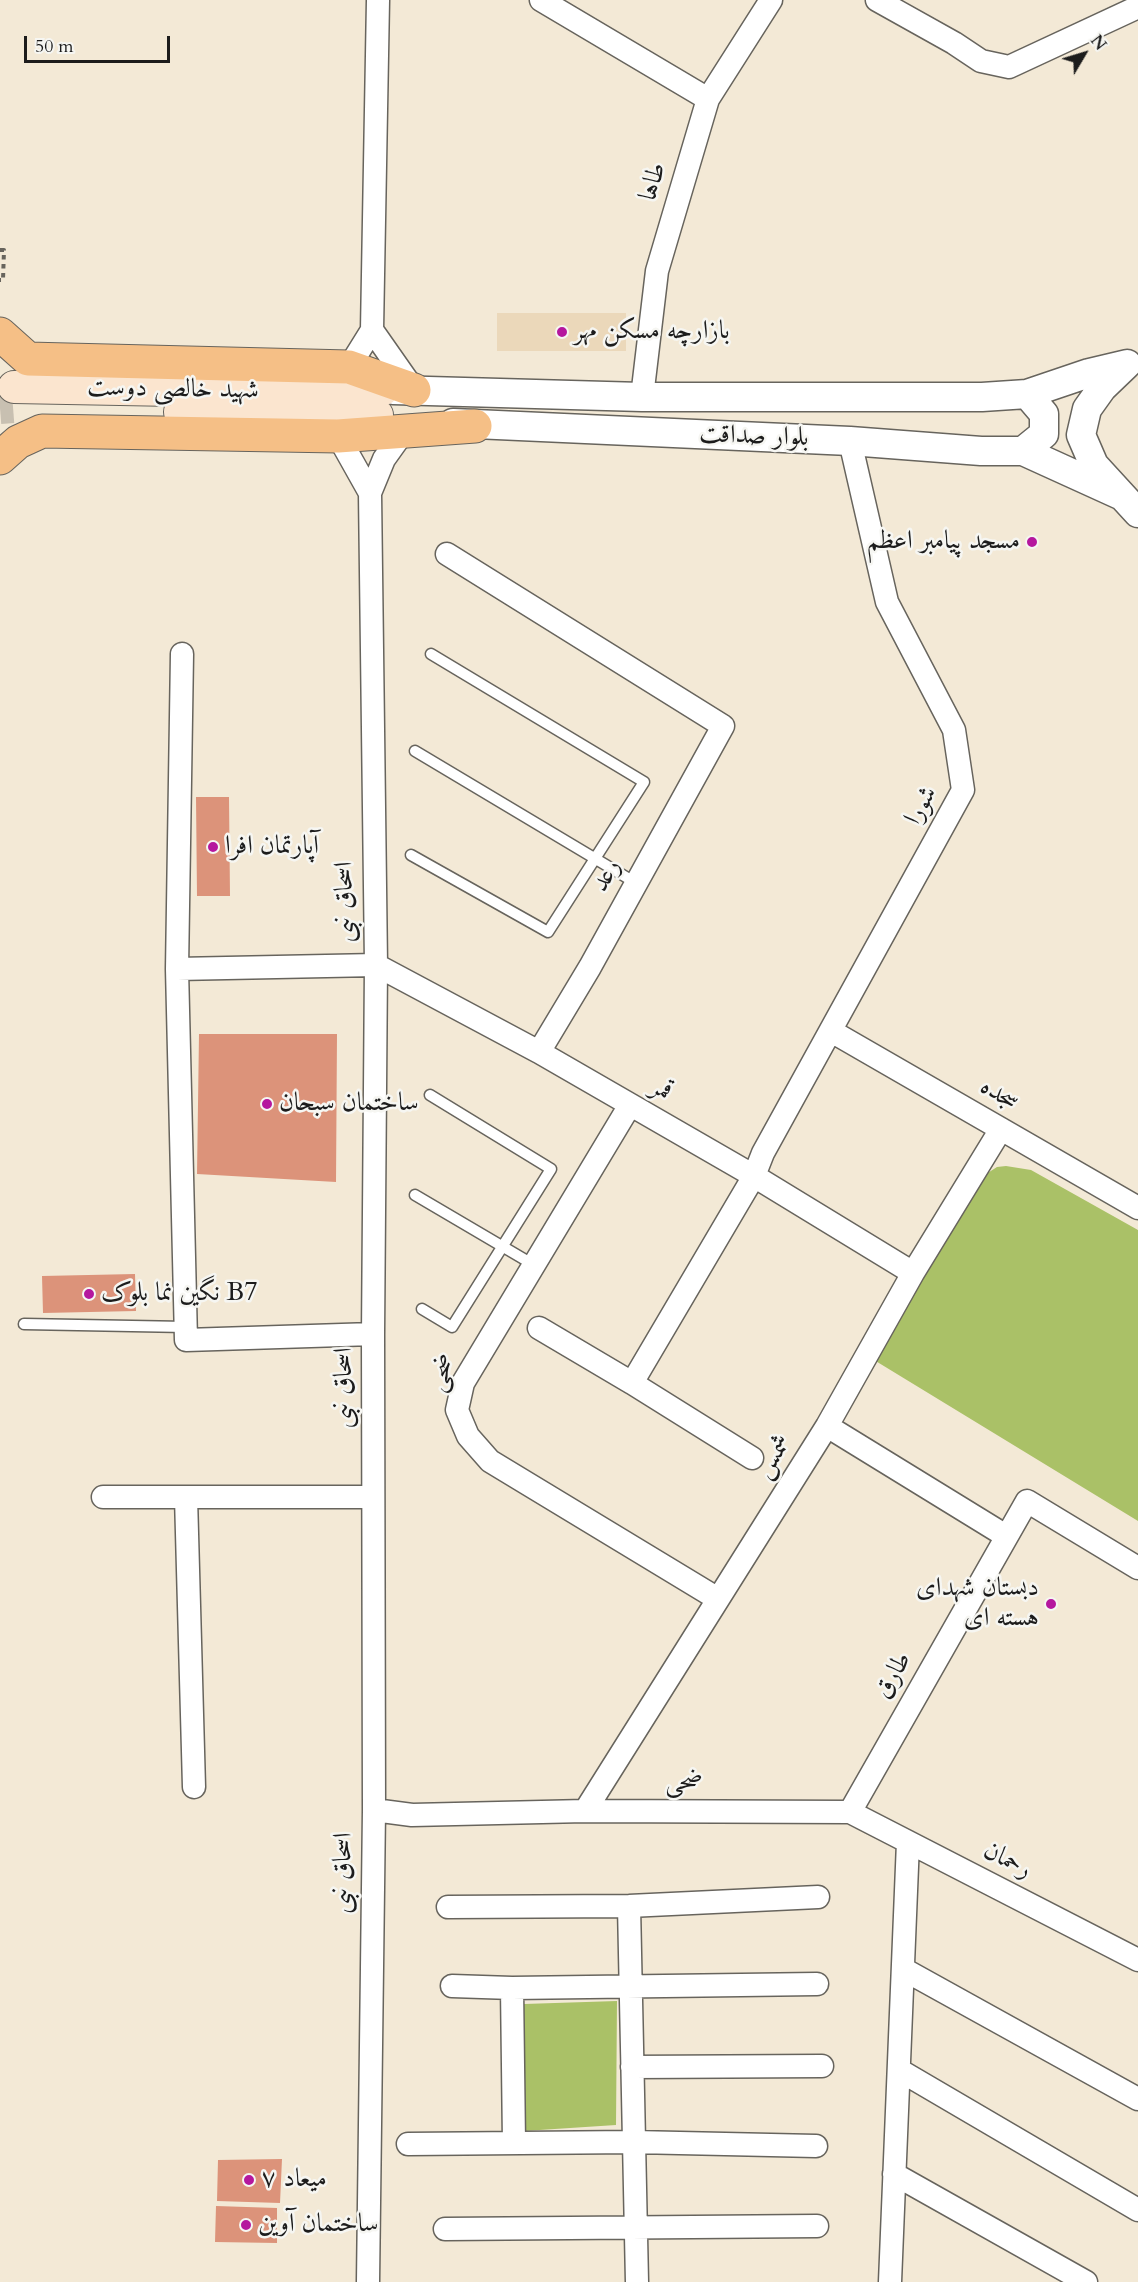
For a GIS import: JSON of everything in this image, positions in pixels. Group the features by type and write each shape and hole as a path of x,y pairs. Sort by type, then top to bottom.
{"main road":[{"path":"4,344 28,359 337,403 395,406 475,426"},
{"name":"شهید خالصی دوست","path":"13,397 337,403"},
{"path":"4,448 42,431 337,403 395,406"}],"street":[{"path":"370,493 384,459 395,406 372,330 378,0"},
{"path":"541,0 708,99"},
{"name":"طاها","path":"642,397 657,272 708,99 771,0"},
{"path":"877,0 954,43 981,61 1009,67 1138,7"},
{"path":"370,493 337,403 372,330"},
{"path":"1130,505 1094,465 1081,435 1087,409 1102,388 1132,359"},
{"name":"بلوار صداقت","path":"395,406 642,397 982,397 1028,394 1132,359"},
{"path":"1023,451 1044,434 1044,414 1028,394"},
{"name":"بلوار صداقت","path":"475,426 850,441 981,451 1023,451 1130,505"},
{"name":"شورا","path":"632,1383 754,1176 763,1153 963,790 954,730 887,602 850,441"},
{"name":"اسحاق نبی","path":"368,2282 374,1810 373,1334 376,965 370,493"},
{"name":"رعد","path":"447,554 723,726 590,967 539,1052"},
{"path":"182,654 177,969 186,1340 373,1334"},
{"path":"177,969 376,965"},
{"name":"قمر","path":"376,965 539,1052 754,1176 913,1273"},
{"name":"سجده","path":"831,1031 1138,1208"},
{"name":"ضحی","path":"630,1105 463,1383 457,1410 468,1436 490,1461 718,1599"},
{"name":"شمس","path":"585,1810 827,1426 913,1273 1001,1129"},
{"path":"538,1328 752,1458"},
{"path":"827,1426 1005,1536"},
{"path":"103,1497 373,1497"},
{"path":"186,1497 194,1787"},
{"name":"طارق","path":"850,1812 1005,1536 1027,1501 1138,1568"},
{"name":"ضحی","path":"374,1810 412,1815 585,1810 850,1812"},
{"name":"رحمان","path":"850,1812 1138,1960"},
{"path":"890,2282 908,1842"},
{"path":"448,1907 629,1906 818,1897"},
{"path":"629,1906 637,2282"},
{"path":"903,1969 1138,2099"},
{"path":"452,1986 512,1988 817,1984"},
{"path":"512,1988 514,2143"},
{"path":"632,2067 822,2066"},
{"path":"899,2070 1138,2210"},
{"path":"408,2144 634,2142 816,2146"},
{"path":"894,2174 1086,2282"},
{"path":"445,2229 817,2226"}],"lane":[{"path":"411,855 548,932 644,782 431,654"},
{"path":"415,751 636,883"},
{"path":"422,1309 452,1327 551,1169 430,1095"},
{"path":"415,1195 534,1266"},
{"path":"24,1324 186,1327"}],"path":[{"path":"0,250 4,250 1,280"}],"shaded area":[{"name":"بازارچه مسکن مهر","path":"497,313 626,313 626,351 497,351"}],"green space":[{"path":"997,1167 1031,1170 1138,1230 1138,1521 874,1360 983,1176"},
{"path":"617,2001 616,2125 524,2131 524,2004"}],"building":[{"name":"آپارتمان افرا","path":"196,797 229,797 230,896 197,896"},
{"name":"ساختمان سبحان","path":"199,1034 337,1034 336,1182 197,1174"},
{"name":"نگین نما بلوک B7","path":"135,1274 136,1311 43,1313 42,1276"},
{"name":"میعاد ۷","path":"282,2159 280,2203 217,2201 218,2160"},
{"name":"ساختمان آوین","path":"216,2206 277,2208 277,2243 215,2242"}],"tunnel":[{"path":"0,408 13,407"}],"place":[{"name":"بازارچه مسکن مهر","path":"562,332"},
{"name":"مسجد پیامبر اعظم","path":"1032,542"},
{"name":"آپارتمان افرا","path":"213,847"},
{"name":"ساختمان سبحان","path":"267,1104"},
{"name":"نگین نما بلوک B7","path":"89,1294"},
{"name":"دبستان شهدای هسته ای","path":"1051,1604"},
{"name":"میعاد ۷","path":"249,2180"},
{"name":"ساختمان آوین","path":"246,2225"}]}
